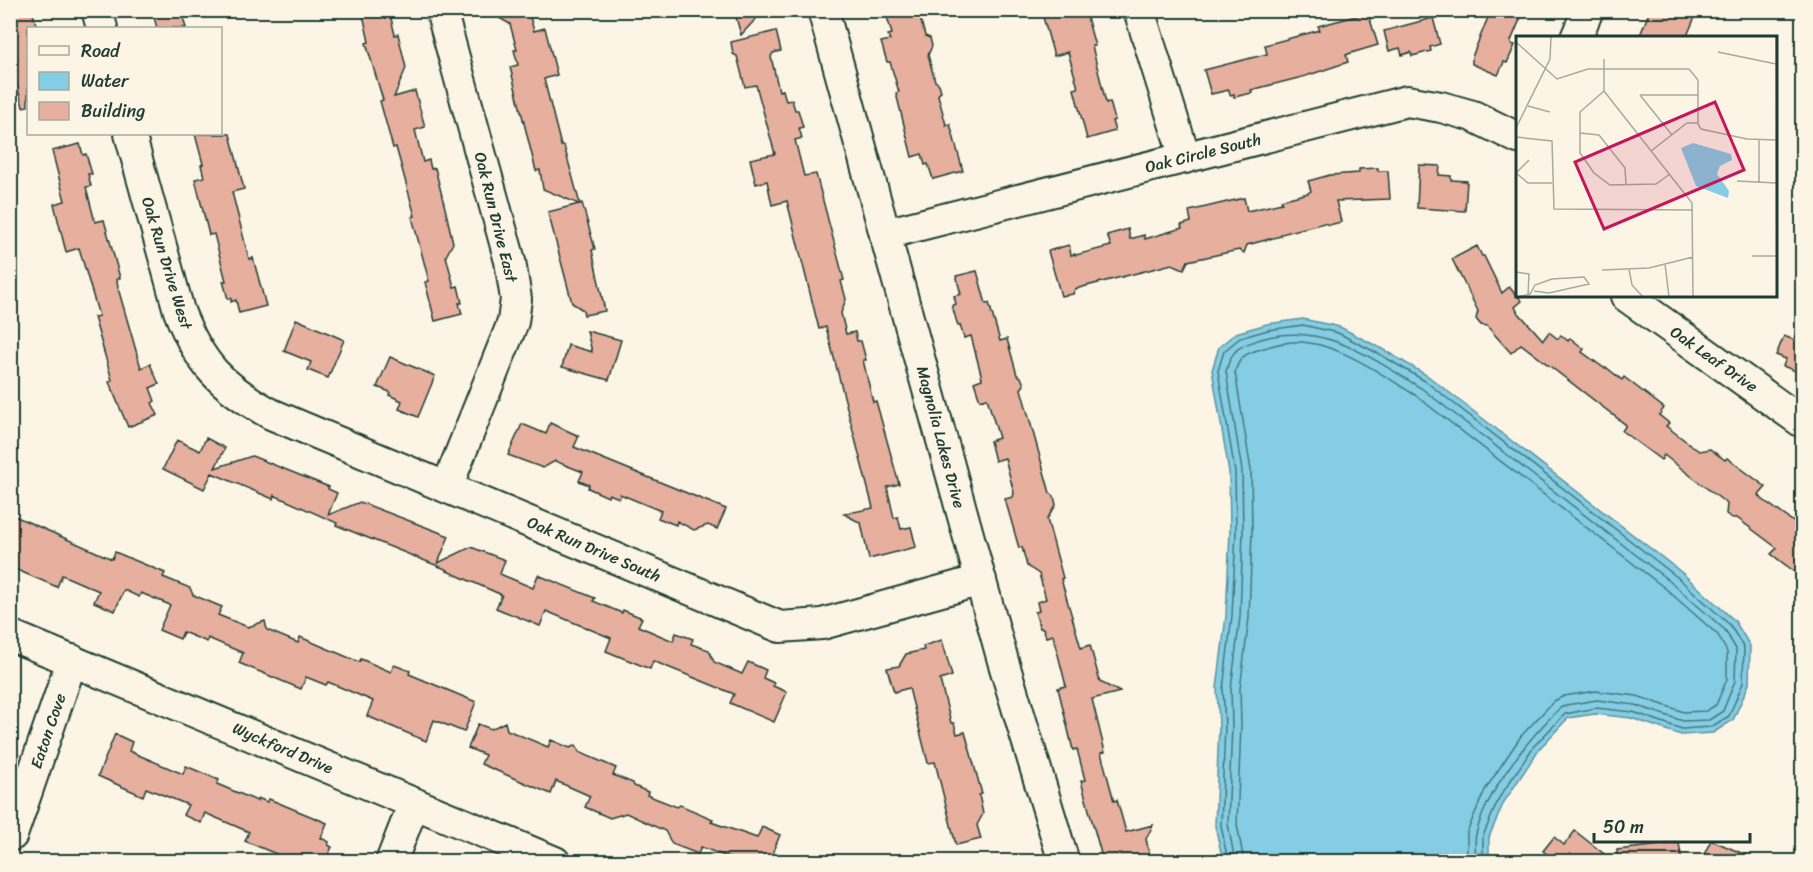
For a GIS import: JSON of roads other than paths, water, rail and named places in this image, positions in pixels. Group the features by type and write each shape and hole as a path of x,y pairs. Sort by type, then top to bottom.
{"street":[{"path":"97,10 102,27"},
{"name":"Oak Run Drive East","path":"441,10 510,261 516,298 513,322 447,487"},
{"name":"Magnolia Lakes Drive","path":"823,10 1003,661 1064,861"},
{"path":"1139,10 1185,158"},
{"path":"1577,36 1588,10"},
{"name":"Oak Circle South","path":"885,234 1407,101 1473,116 1516,137"},
{"name":"Oak Run Drive West","path":"130,135 179,311 199,353 213,373 223,382"},
{"name":"Oak Leaf Drive","path":"1627,297 1803,422"},
{"name":"Oak Run Drive South","path":"223,382 240,396 271,414 780,627 822,624 981,580"},
{"name":"Wyckford Drive","path":"10,635 555,861"},
{"name":"Eaton Cove","path":"12,835 72,660"},
{"path":"392,861 414,803"}],"water":[{"path":"1303,319 1340,327 1428,376 1681,572 1735,621 1750,646 1749,684 1733,720 1713,733 1681,735 1631,718 1595,714 1568,718 1539,749 1504,802 1489,837 1489,861 1223,861 1215,826 1219,726 1217,688 1226,616 1230,531 1229,472 1212,370 1219,347 1236,333 1267,324"}]}
